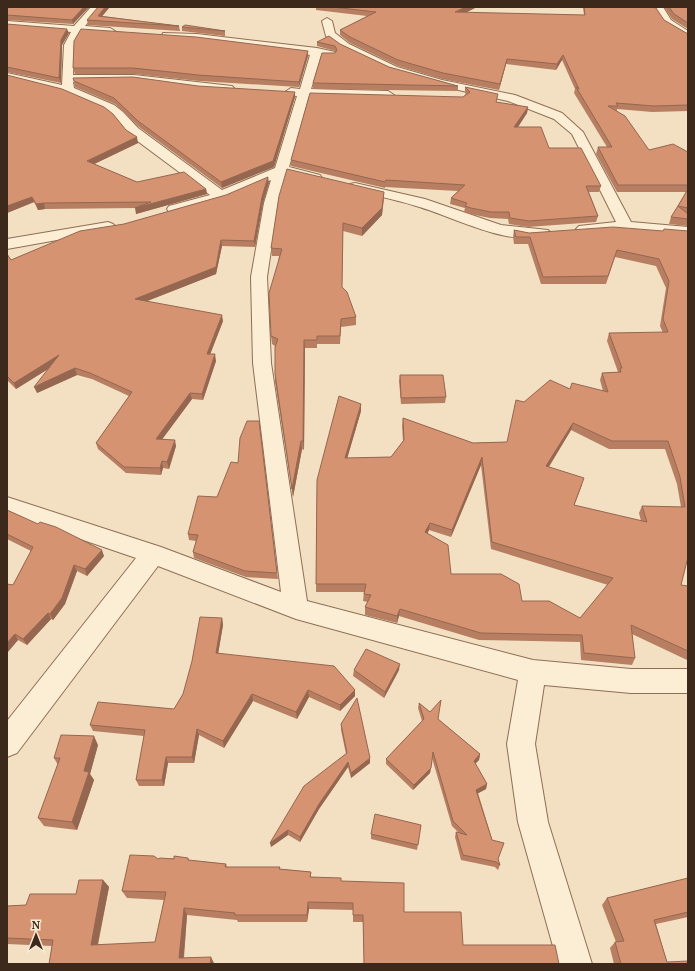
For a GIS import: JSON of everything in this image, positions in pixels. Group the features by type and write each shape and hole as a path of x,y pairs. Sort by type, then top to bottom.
{"street":[{"path":"68,84 69,45 78,29 96,7"},
{"path":"658,7 667,22 688,36"},
{"path":"327,20 330,34 345,46 393,69 440,83 515,99 558,116 577,132 626,226"},
{"path":"7,24 122,32"},
{"path":"152,34 197,37 317,51 381,62"},
{"path":"296,608 262,355 259,277 271,203 317,51"},
{"path":"7,76 68,84 134,78 199,86 237,88"},
{"path":"68,84 110,108 119,115 133,131 221,196"},
{"path":"282,91 398,96"},
{"path":"453,97 515,99"},
{"path":"164,212 221,196 282,170 328,181"},
{"path":"343,184 428,204 479,225 528,234 626,226 688,232"},
{"path":"7,244 120,225"},
{"path":"7,505 153,554 296,608 533,672 631,681 688,681"},
{"path":"7,743 153,554"},
{"path":"533,672 520,744 533,822 575,964"}],"building":[{"path":"7,7 84,7 72,20 7,15"},
{"path":"98,7 105,7 98,16 179,26 87,20"},
{"path":"332,7 466,7 455,12 585,15 584,7 656,8 664,20 688,34 688,105 654,106 616,103 618,106 608,106 625,116 649,150 673,144 688,152 688,185 618,185 598,147 612,147 576,87 579,89 563,55 557,64 507,59 500,84 443,73 398,60 350,37 340,30 376,12"},
{"path":"669,7 688,7 688,23 674,14"},
{"path":"7,24 67,29 61,40 59,78 7,67"},
{"path":"185,25 225,31 182,27"},
{"path":"81,29 196,37 308,51 299,82 198,75 133,68 73,68 74,41"},
{"path":"329,36 340,44 389,67 458,86 313,83 322,53 335,53 337,50 335,46 317,42"},
{"path":"7,75 62,89 104,107 113,114 126,130 137,137 87,161 137,182 184,172 206,189 135,208 151,202 36,204 32,197 7,206"},
{"path":"133,77 198,86 295,92 273,161 221,182 138,121 114,98 74,81 73,78"},
{"path":"465,87 498,94 496,102 528,107 514,127 541,127 549,148 581,148 601,186 586,186 598,216 529,221 510,218 509,212 491,212 471,208 465,206 467,203 451,198 465,185 386,180 385,182 291,160 310,93 463,97 470,92"},
{"path":"287,169 384,192 382,208 362,228 343,223 342,287 347,292 356,317 341,319 340,336 317,336 317,340 304,340 303,441 301,441 292,489 275,374 275,347 278,339 271,336 269,293 282,249 271,248 279,196"},
{"path":"268,177 262,197 254,241 221,240 216,267 135,299 222,315 207,354 215,354 202,394 190,393 156,439 175,440 167,462 162,461 160,468 124,467 96,443 132,392 90,373 75,368 34,387 59,355 14,383 7,376 7,254 11,260 80,231 124,224 226,195"},
{"path":"688,189 688,208 678,206"},
{"path":"678,206 688,214 688,219 671,217"},
{"path":"613,227 663,231 664,229 688,231 688,557 681,585 688,586 688,651 631,625 635,658 584,653 582,635 481,633 400,609 397,616 365,607 371,595 364,594 366,584 316,584 317,480 339,396 361,404 345,458 391,457 404,440 403,418 473,443 507,442 516,400 524,402 550,380 570,389 572,383 608,392 602,373 621,372 620,368 622,368 609,333 668,332 663,319 669,281 659,259 617,250 608,276 543,277 530,237 516,237 514,230 529,233","holes":["573,423 612,441 668,441 680,477 685,507 642,506 647,522 574,505 584,478 546,466","482,457 492,542 613,578 580,618 549,601 522,601 519,584 501,574 451,574 448,545 425,532 430,523 452,530"]},
{"path":"400,375 443,375 446,397 401,398"},
{"path":"247,421 259,421 277,573 245,571 193,552 198,535 188,534 198,496 217,497 231,462 238,463 240,438"},
{"path":"7,510 38,524 40,522 56,527 102,550 85,569 74,565 62,598 50,614 48,613 23,639 15,634 7,643 7,584 13,585 33,547 7,534"},
{"path":"200,617 222,618 216,653 334,666 355,690 340,705 308,690 296,712 252,694 223,741 197,729 192,757 166,757 162,780 136,780 145,730 90,725 98,702 174,709 183,694 192,661"},
{"path":"366,649 400,664 385,692 354,670"},
{"path":"357,698 370,758 351,773 348,762 319,804 300,837 288,830 270,843 304,786 347,753 341,724"},
{"path":"441,700 438,719 480,754 474,761 487,784 476,790 492,840 504,843 498,859 500,865 496,862 463,855 456,832 467,835 453,821 433,752 431,768 414,785 386,759 424,719 419,703 430,712"},
{"path":"61,735 94,736 84,771 89,772 72,822 38,818 60,758 54,758"},
{"path":"375,814 421,825 418,845 371,834"},
{"path":"130,855 154,856 158,859 174,859 174,856 188,858 188,860 226,864 225,867 280,867 279,869 311,872 310,877 341,878 341,881 404,883 404,912 461,912 463,945 555,945 559,964 364,964 363,915 353,915 353,903 308,902 307,915 235,915 235,913 184,908 179,958 211,957 210,964 49,964 53,940 7,938 7,906 26,905 30,894 76,894 79,880 103,880 91,945 155,942 166,892 122,891"},
{"path":"688,878 688,912 654,920 667,962 688,961 688,964 621,964 615,942 624,941 607,898"}]}
